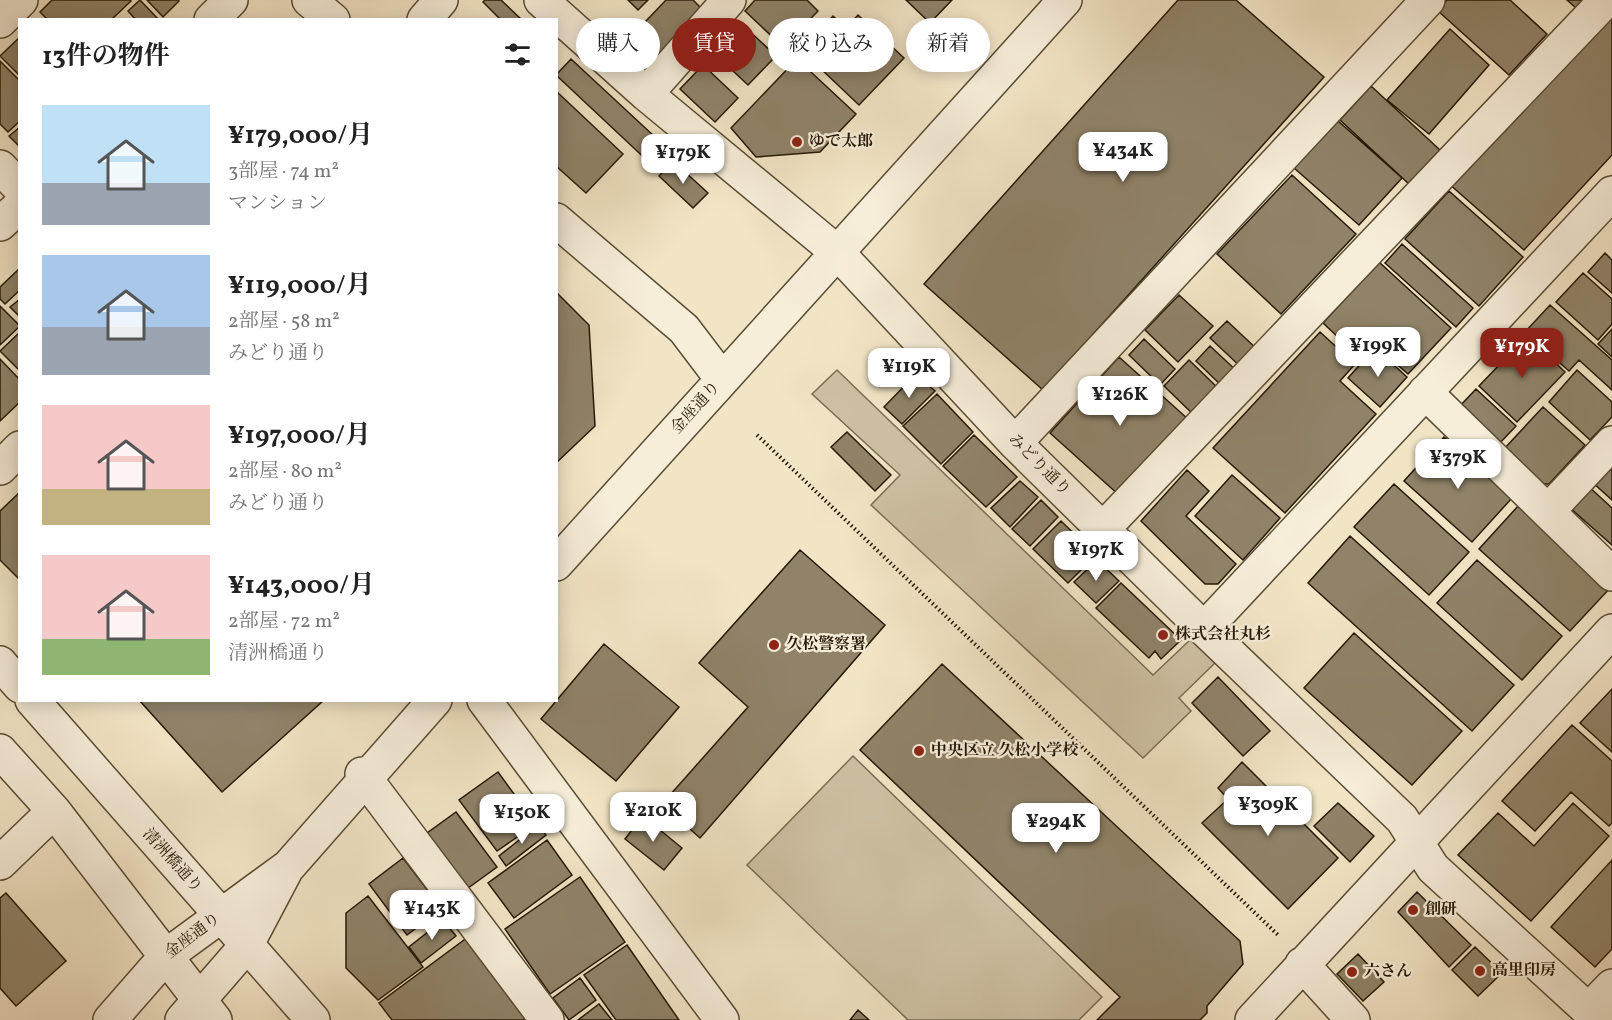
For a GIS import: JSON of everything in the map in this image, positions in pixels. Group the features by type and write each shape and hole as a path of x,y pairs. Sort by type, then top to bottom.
{"street":[{"path":"0,21 21,0"},
{"path":"213,18 231,0"},
{"path":"309,0 331,18"},
{"path":"426,18 441,0"},
{"name":"みどり通り","path":"542,0 646,94 837,252 1016,443 1203,629 1402,819 1433,868 1594,1015"},
{"path":"646,94 729,0"},
{"name":"金座通り","path":"558,562 1065,0"},
{"path":"1016,443 1428,0"},
{"path":"1103,530 1606,0"},
{"path":"0,167 18,186"},
{"path":"1203,629 1612,193"},
{"path":"0,224 18,208"},
{"path":"558,222 684,329 722,379"},
{"path":"1425,392 1612,574"},
{"path":"1548,511 1612,443"},
{"path":"0,468 18,450"},
{"path":"1252,1020 1293,953 1418,842 1612,632"},
{"path":"0,663 18,684"},
{"name":"清洲橋通り","path":"0,677 18,690"},
{"name":"清洲橋通り","path":"36,702 246,946 313,1020"},
{"name":"金座通り","path":"199,1014 246,946 288,866 364,776 433,702"},
{"path":"485,702 722,1020"},
{"path":"0,751 54,811 166,956 199,1014"},
{"path":"364,776 547,1020"},
{"path":"0,863 54,811"},
{"name":"金座通り","path":"110,1020 166,956 288,866"},
{"path":"1293,953 1353,1020"},
{"path":"1594,1015 1612,986"}],"path":[{"path":"757,435 1293,953"}],"shaded area":[{"path":"837,370 1153,675 1191,639 1215,663 1179,698 1191,711 1143,758 871,505 900,475 812,394"},
{"path":"853,756 1102,997 1079,1020 908,1020 747,865"}],"building":[{"path":"52,0 131,1 113,18 46,18 40,12"},
{"path":"140,0 157,18 134,18 128,11"},
{"path":"147,0 178,0 179,1 163,17"},
{"path":"501,0 520,18 499,18 483,2"},
{"path":"628,0 648,0 638,10"},
{"path":"666,0 693,0 706,13 701,18 672,18 672,48 660,61 660,18 649,18"},
{"path":"755,0 807,0 818,11 811,18 768,18 768,33 756,21 756,18 752,18 745,11"},
{"path":"906,0 952,0 935,18 925,18"},
{"path":"1178,0 1236,0 1324,77 1043,390 924,284"},
{"path":"1447,0 1510,0 1547,34 1509,75 1437,10"},
{"path":"1567,0 1583,0 1576,8"},
{"path":"1612,12 1612,155 1524,250 1447,182"},
{"path":"1450,29 1489,65 1429,134 1387,100"},
{"path":"756,37 768,48 768,64 748,85 734,72 756,72"},
{"path":"18,39 18,74 0,56"},
{"path":"894,49 904,58 894,68"},
{"path":"571,59 576,64 576,72 585,72 669,150 653,166 558,77 558,73"},
{"path":"0,61 18,79 18,123 8,132 0,124"},
{"path":"696,72 710,72 738,98 715,122 680,89"},
{"path":"785,72 811,72 856,114 820,152 756,157 731,128"},
{"path":"824,72 891,72 859,105"},
{"path":"1371,86 1441,151 1410,185 1340,120"},
{"path":"558,93 623,154 586,193 558,168"},
{"path":"1337,120 1402,178 1359,225 1294,168"},
{"path":"18,129 18,145 9,136"},
{"path":"673,161 708,193 693,208 659,176"},
{"path":"1292,175 1356,234 1281,314 1217,254"},
{"path":"1449,191 1523,257 1479,306 1405,239"},
{"path":"1402,244 1473,308 1456,327 1385,263"},
{"path":"1605,253 1612,260 1612,293 1588,272"},
{"path":"1379,262 1451,328 1408,374 1369,340 1356,354 1323,323"},
{"path":"18,270 18,292 5,304 0,299 0,287"},
{"path":"1583,273 1612,299 1612,324 1598,340 1556,302"},
{"path":"558,294 589,325 595,426 558,461"},
{"path":"1179,295 1213,326 1178,362 1145,330"},
{"path":"18,301 18,315 10,307"},
{"path":"1550,305 1612,360 1612,390 1579,360 1569,371 1525,332"},
{"path":"0,306 18,324 18,328 0,345"},
{"path":"1227,321 1259,351 1242,368 1210,338"},
{"path":"1612,329 1612,357 1598,344"},
{"path":"1320,332 1355,364 1340,381 1376,414 1285,513 1213,448"},
{"path":"18,334 18,369 0,351"},
{"path":"1527,336 1565,372 1517,422 1479,386"},
{"path":"1144,339 1175,369 1160,385 1129,355"},
{"path":"1210,346 1239,373 1224,388 1196,361"},
{"path":"1375,348 1407,377 1380,407 1348,378"},
{"path":"1119,357 1189,420 1120,496 1050,433"},
{"path":"0,359 18,378 18,404 0,421"},
{"path":"1189,360 1222,392 1197,418 1164,386"},
{"path":"1577,370 1612,402 1612,417 1590,440 1549,402"},
{"path":"916,374 935,391 902,424 884,407"},
{"path":"1476,389 1516,426 1498,445 1458,408"},
{"path":"937,394 973,432 941,464 903,426"},
{"path":"1543,407 1585,445 1549,484 1543,484 1504,449"},
{"path":"847,432 891,475 875,491 831,447"},
{"path":"974,435 1017,477 986,507 943,466"},
{"path":"1444,437 1512,498 1472,542 1404,481"},
{"path":"1612,461 1612,500 1592,482"},
{"path":"1187,470 1209,491 1186,516 1236,564 1218,584 1205,584 1141,521"},
{"path":"1232,475 1280,518 1243,560 1195,516"},
{"path":"1020,481 1038,497 1010,527 991,508"},
{"path":"1394,484 1469,552 1429,595 1354,527"},
{"path":"1588,486 1612,508 1612,545 1569,507"},
{"path":"18,494 18,578 0,560 0,511"},
{"path":"1041,500 1058,517 1030,546 1012,529"},
{"path":"1519,505 1611,587 1570,631 1479,549"},
{"path":"1061,521 1096,555 1068,583 1033,549"},
{"path":"1350,536 1514,685 1472,731 1308,583"},
{"path":"800,550 885,625 700,838 662,804 748,707 699,663"},
{"path":"1097,560 1119,581 1096,603 1074,582"},
{"path":"1477,560 1562,636 1522,680 1437,603"},
{"path":"1121,583 1181,640 1161,659 1155,651 1149,658 1096,608"},
{"path":"1354,633 1462,731 1412,785 1304,688"},
{"path":"604,644 679,707 616,781 541,719 555,702 558,702 558,699"},
{"path":"942,664 1240,941 1243,964 1207,1006 1207,1013 1200,1020 1097,1020 1120,997 860,750"},
{"path":"1218,677 1270,731 1243,756 1192,703"},
{"path":"1612,689 1612,752 1580,723"},
{"path":"141,702 322,702 222,792"},
{"path":"1572,725 1612,761 1612,823 1609,826 1571,792 1535,831 1502,801"},
{"path":"1242,762 1338,858 1288,909 1202,823 1228,799 1218,788"},
{"path":"498,772 536,824 497,851 459,800"},
{"path":"1338,803 1374,836 1350,862 1314,826"},
{"path":"1573,803 1609,836 1531,921 1458,855 1498,813 1534,846"},
{"path":"456,812 497,867 464,891 423,836"},
{"path":"643,816 682,848 664,870 625,839"},
{"path":"538,825 546,835 506,866 499,856"},
{"path":"547,840 572,875 514,918 488,883"},
{"path":"403,858 442,909 407,935 369,884"},
{"path":"1612,860 1612,949 1595,967 1551,927"},
{"path":"580,877 625,942 550,994 505,929"},
{"path":"1417,892 1471,945 1449,967 1398,912"},
{"path":"6,893 66,961 16,1006 0,988 0,898"},
{"path":"368,896 423,967 378,1000 346,968 346,913"},
{"path":"443,920 456,936 421,963 409,947"},
{"path":"468,937 528,1020 392,1020 379,1003"},
{"path":"627,945 679,1020 616,1020 584,975"},
{"path":"1475,947 1502,973 1478,996 1452,970"},
{"path":"1358,954 1384,982 1363,1001 1337,974"},
{"path":"580,978 596,1000 569,1020 553,998"},
{"path":"599,1004 612,1020 578,1020"},
{"path":"858,1010 869,1020 850,1020"}],"place":[{"name":"ゆで太郎","path":"797,142"},
{"name":"株式会社丸杉","path":"1163,635"},
{"name":"久松警察署","path":"774,645"},
{"name":"中央区立 久松小学校","path":"919,751"},
{"name":"創研","path":"1413,910"},
{"name":"高里印房","path":"1480,971"},
{"name":"六さん","path":"1352,972"}]}
